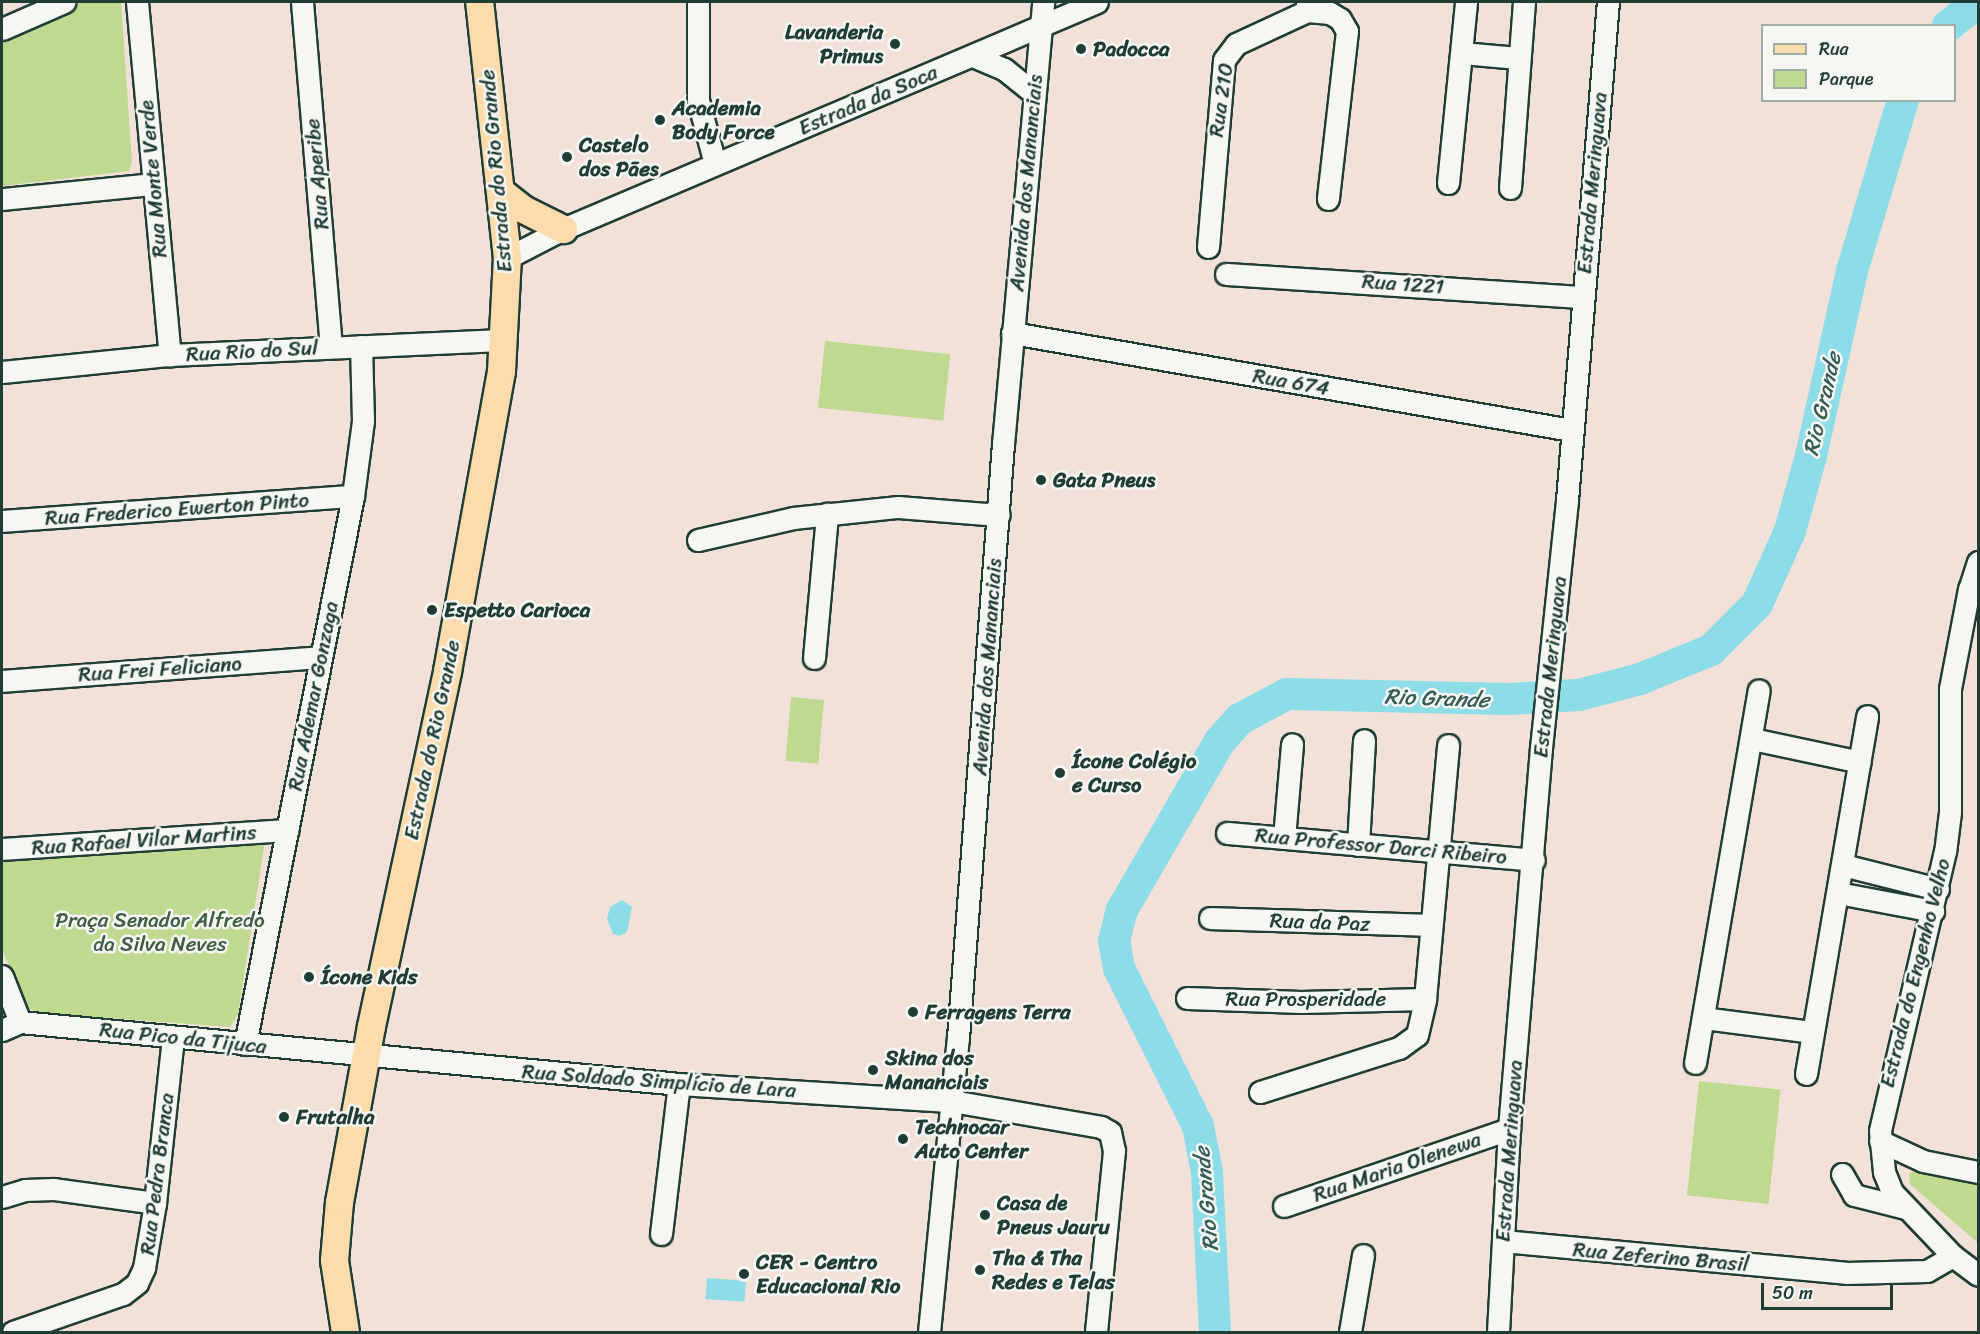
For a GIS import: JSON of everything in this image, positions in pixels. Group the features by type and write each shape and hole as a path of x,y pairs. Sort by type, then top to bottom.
{"main road":[{"name":"Estrada do Rio Grande","path":"345,1332 334,1260 339,1202 365,1057 447,671 504,340 507,258 479,2"},
{"path":"500,191 523,209 563,229"}],"street":[{"path":"2,29 64,2"},
{"name":"Rua Monte Verde","path":"137,2 170,356"},
{"name":"Rua Aperibe","path":"302,2 331,346"},
{"path":"698,2 698,100 715,164"},
{"name":"Avenida dos Mananciais","path":"929,1332 952,1101 1012,333 1043,2"},
{"name":"Estrada da Soca","path":"507,258 563,229 1097,2"},
{"path":"1448,183 1466,2"},
{"path":"1510,188 1524,2"},
{"name":"Estrada Meringuava","path":"1498,1332 1509,1129 1608,2"},
{"path":"1307,6 1330,13 1340,19 1347,31 1328,199"},
{"name":"Rua 210","path":"1208,247 1224,60 1236,44 1307,6"},
{"path":"1462,53 1518,58"},
{"path":"973,56 1004,69 1034,93"},
{"path":"2,199 153,184"},
{"name":"Rua 1221","path":"1226,274 1581,297"},
{"name":"Rua 674","path":"1012,333 1571,430"},
{"name":"Rua Rio do Sul","path":"2,372 170,356 331,346 504,340"},
{"name":"Rua Ademar Gonzaga","path":"245,1044 319,657 353,496 363,421 361,346"},
{"name":"Rua Frederico Ewerton Pinto","path":"2,521 353,496"},
{"path":"698,540 827,514 898,507 999,515"},
{"path":"814,658 827,514"},
{"name":"Estrada do Engenho Velho","path":"1978,562 1969,636 1950,689 1950,812 1938,889 1887,1090 1880,1142 1884,1172 1892,1192 1953,1256 1978,1275"},
{"name":"Rua Frei Feliciano","path":"2,681 319,657"},
{"path":"1695,1063 1759,690"},
{"path":"1806,1074 1867,716"},
{"path":"1752,739 1860,762"},
{"path":"1358,845 1364,740"},
{"path":"1284,838 1292,744"},
{"path":"1260,1092 1399,1048 1417,1035 1425,999 1448,745"},
{"name":"Rua Rafael Vilar Martins","path":"2,849 287,830"},
{"name":"Rua Professor Darci Ribeiro","path":"1227,833 1534,860"},
{"path":"1843,865 1938,889"},
{"path":"1838,893 1933,911"},
{"name":"Rua da Paz","path":"1210,918 1431,926"},
{"path":"2,976 11,1026"},
{"name":"Rua Prosperidade","path":"1187,998 1301,1002 1425,999"},
{"path":"1703,1018 1812,1032"},
{"name":"Rua Pico da Tijuca","path":"11,1026 173,1037 365,1057"},
{"name":"Rua Pedra Branca","path":"13,1332 123,1294 137,1283 144,1268 155,1203 173,1037"},
{"name":"Rua Soldado Simplício de Lara","path":"365,1057 679,1084 952,1101 1101,1126 1110,1132 1114,1151 1096,1332"},
{"path":"661,1234 679,1084"},
{"name":"Rua Maria Olenewa","path":"1284,1206 1509,1129"},
{"path":"1880,1142 1923,1161 1978,1172"},
{"path":"1884,1172 1923,1161"},
{"path":"1842,1174 1854,1195 1905,1208"},
{"path":"2,1197 25,1190 54,1189 155,1203"},
{"name":"Rua Zeferino Brasil","path":"1503,1241 1846,1273 1927,1271 1978,1281"},
{"path":"1350,1332 1363,1255"},
{"name":"Rua Zeferino Brasil","path":"1927,1271 1953,1256"}],"green space":[{"path":"82,2 121,2 132,162 129,171 2,186 2,37"},
{"path":"825,341 950,354 943,421 818,408"},
{"path":"791,697 824,700 818,764 785,761"},
{"name":"Praça Senador Alfredo da Silva Neves","path":"265,841 238,1014 230,1027 42,1013 26,1008 2,949 2,851"},
{"path":"1699,1081 1781,1090 1769,1204 1687,1195"},
{"path":"1916,1170 1978,1183 1978,1243 1910,1184 1909,1174"}],"water":[{"path":"622,900 632,907 627,932 619,936 613,934 607,919 610,907"},
{"path":"707,1278 746,1281 744,1302 706,1299"}],"waterway":[{"name":"Rio Grande","path":"1950,24 1978,2"},
{"name":"Rio Grande","path":"1215,1332 1207,1172 1198,1126 1119,968 1114,941 1122,910 1220,741 1240,719 1287,694 1508,699 1579,695 1640,679 1711,650 1757,604 1790,531 1811,456 1852,271 1902,102"}],"place":[{"name":"Lavanderia Primus","path":"895,44"},
{"name":"Padocca","path":"1081,49"},
{"name":"Academia Body Force","path":"660,120"},
{"name":"Castelo dos Pães","path":"567,157"},
{"name":"Gata Pneus","path":"1041,480"},
{"name":"Espetto Carioca","path":"432,610"},
{"name":"Ícone Colégio e Curso","path":"1060,773"},
{"name":"Ícone Kids","path":"309,977"},
{"name":"Ferragens Terra","path":"913,1012"},
{"name":"Skina dos Mananciais","path":"873,1070"},
{"name":"Frutalha","path":"284,1117"},
{"name":"Technocar Auto Center","path":"903,1139"},
{"name":"Casa de Pneus Jauru","path":"985,1215"},
{"name":"Tha & Tha Redes e Telas","path":"980,1270"},
{"name":"CER - Centro Educacional Rio","path":"744,1274"}]}
